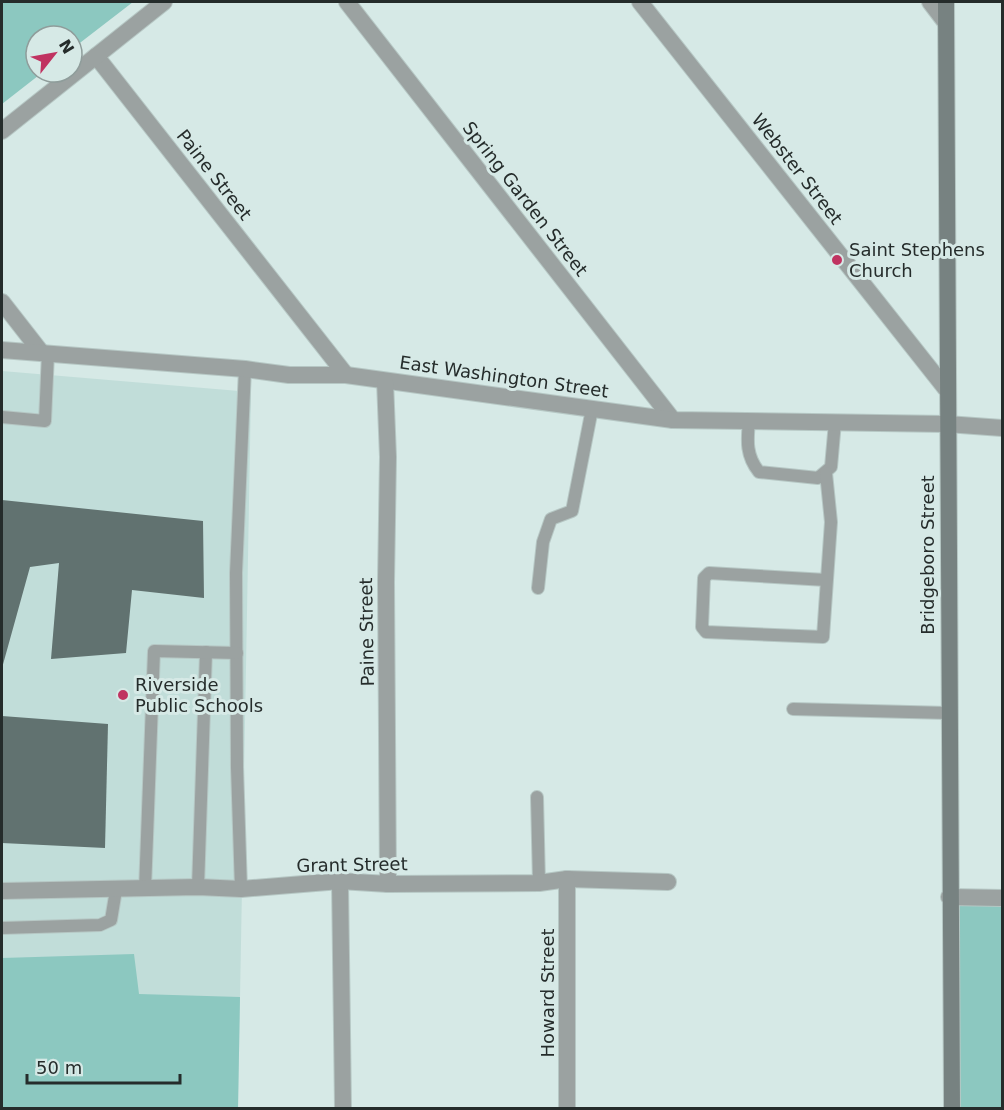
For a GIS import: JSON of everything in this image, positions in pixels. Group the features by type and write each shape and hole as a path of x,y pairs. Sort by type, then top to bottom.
{"main road":[{"name":"Bridgeboro Street","path":"946,2 946,389 952,1108"}],"street":[{"path":"2,131 164,2"},
{"name":"Spring Garden Street","path":"347,2 673,420"},
{"name":"Webster Street","path":"640,2 946,389"},
{"path":"930,2 946,23"},
{"name":"Paine Street","path":"96,56 346,375"},
{"path":"2,302 45,353"},
{"name":"East Washington Street","path":"2,350 245,369 289,375 346,375 673,420 947,424 1002,428"},
{"name":"Paine Street","path":"385,381 388,457 386,582 388,884"},
{"name":"Grant Street","path":"2,891 145,890 198,887 241,889 340,881 388,884 539,883 567,879 668,882"},
{"name":"Howard Street","path":"567,879 567,1108"},
{"path":"340,881 343,1108"},
{"path":"949,897 1002,898"}],"lane":[{"path":"2,417 45,421 45,353"},
{"path":"241,889 236,573 245,369"},
{"path":"538,588 543,543 551,519 572,511 592,409"},
{"path":"749,421 747,447 751,462 759,472 818,478 831,467 835,422"},
{"path":"826,473 831,522 823,637 705,632 702,627 704,578 709,573 826,580"},
{"path":"145,890 154,651 237,653"},
{"path":"198,887 206,652"},
{"path":"793,709 948,713"},
{"path":"537,797 539,883"},
{"path":"2,928 100,925 111,920 116,890"}],"shaded area":[{"path":"2,2 133,2 84,40 84,24 24,24 24,84 28,84 2,104"},
{"name":"Riverside Public Schools","path":"2,371 251,392 238,1108 2,1108"},
{"path":"949,897 1002,898 1002,1108 952,1108"},
{"path":"134,954 139,994 240,997 238,1108 2,1108 2,958"}],"building":[{"path":"2,500 203,521 204,598 132,590 126,653 51,659 59,563 30,567 2,668"},
{"path":"2,716 108,724 105,848 2,843"}],"place":[{"name":"Saint Stephens Church","path":"837,260"},
{"name":"Riverside Public Schools","path":"123,695"}]}
